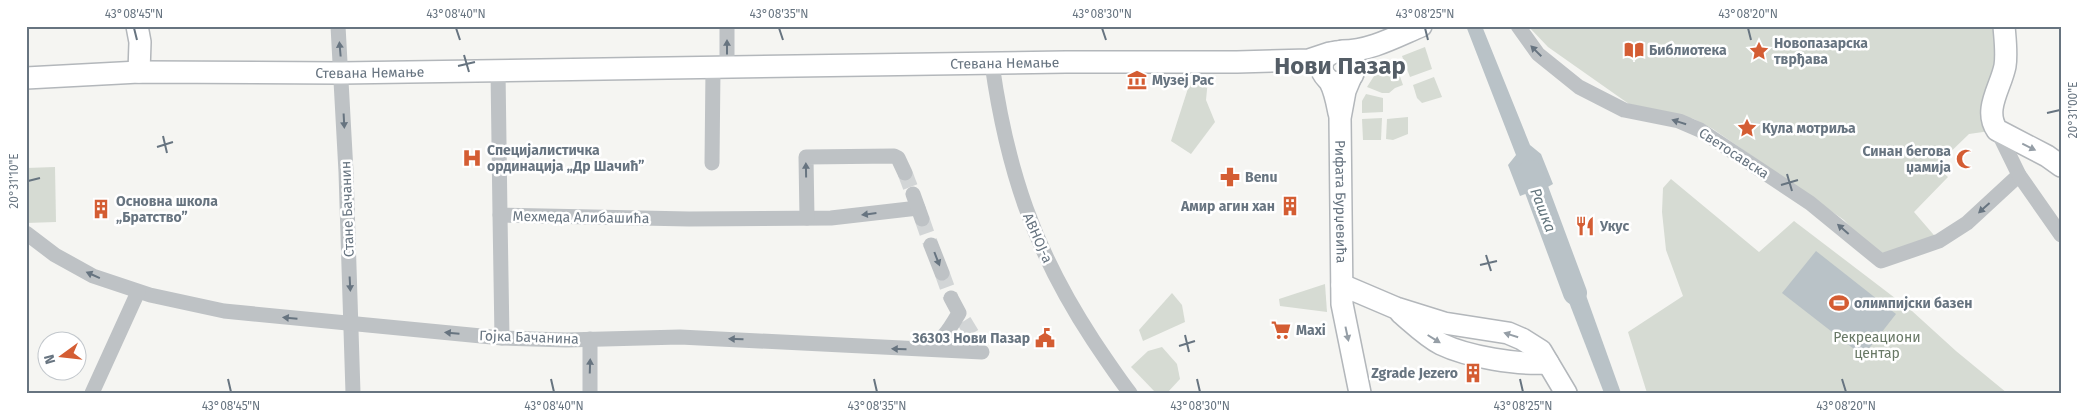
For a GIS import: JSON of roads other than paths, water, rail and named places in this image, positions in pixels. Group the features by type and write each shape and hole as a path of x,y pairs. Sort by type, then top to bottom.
{"street":[{"path":"138,26 140,42 139,72"},
{"name":"Стане Бачанин","path":"338,26 342,73 353,393"},
{"path":"712,163 720,67 727,26"},
{"name":"Светосавска","path":"1518,26 1538,54 1579,87 1624,110 1680,121 1700,130 1810,203 1881,261 1924,248 1939,241 1967,223 2020,175"},
{"path":"2004,26 2005,64 1995,97 1991,117 1992,124 2020,175 2061,235"},
{"path":"1338,68 1352,51 1385,42 1417,27"},
{"name":"Стевана Немање","path":"26,78 139,72 342,73 1309,60 1338,68"},
{"name":"АВНОЈ-а","path":"992,64 1008,152 1037,239 1057,280 1086,328 1130,393"},
{"name":"Рифата Бурџевића","path":"1338,68 1345,91 1340,118 1344,315 1360,393"},
{"name":"Мехмеда Алибашића","path":"498,71 500,215 839,218 917,207"},
{"path":"1997,130 2047,156 2061,166"},
{"path":"807,218 806,157 894,156 898,158 905,173"},
{"path":"500,215 502,338"},
{"name":"Гојка Бачанина","path":"26,233 55,255 93,276 138,292 210,309 502,338 680,337 923,349 978,346"},
{"path":"932,245 942,273"},
{"path":"1342,285 1396,308 1458,326 1508,333 1522,339 1542,350 1566,393"},
{"path":"92,393 138,292"},
{"path":"923,349 938,343 962,317 951,298"},
{"path":"590,339 590,393"}],"waterway":[{"name":"Рашка","path":"1530,172 1575,293"}],"tunnel":[{"path":"905,173 913,194"},
{"path":"922,219 931,245"},
{"path":"942,273 951,298"},
{"path":"964,321 975,339"}],"place":[{"name":"Библиотека","path":"1634,50"},
{"name":"Новопазарска тврђава","path":"1759,51"},
{"name":"Музеј Рас","path":"1137,80"},
{"name":"Кула мотриља","path":"1747,128"},
{"name":"Специјалистичка ординација „Др Шачић”","path":"472,158"},
{"name":"Синан бегова џамија","path":"1966,159"},
{"name":"Benu","path":"1230,177"},
{"name":"Амир агин хан","path":"1290,206"},
{"name":"Основна школа „Братство”","path":"101,209"},
{"name":"Укус","path":"1585,226"},
{"name":"олимпијски базен","path":"1839,303"},
{"name":"Maxi","path":"1281,330"},
{"name":"36303 Нови Пазар","path":"1045,338"},
{"name":"Zgrade Jezero","path":"1473,373"}],"district":[{"name":"Нови Пазар","path":"1340,66"}],"park label":[{"name":"Рекреациони центар","path":"1877,346"}]}
